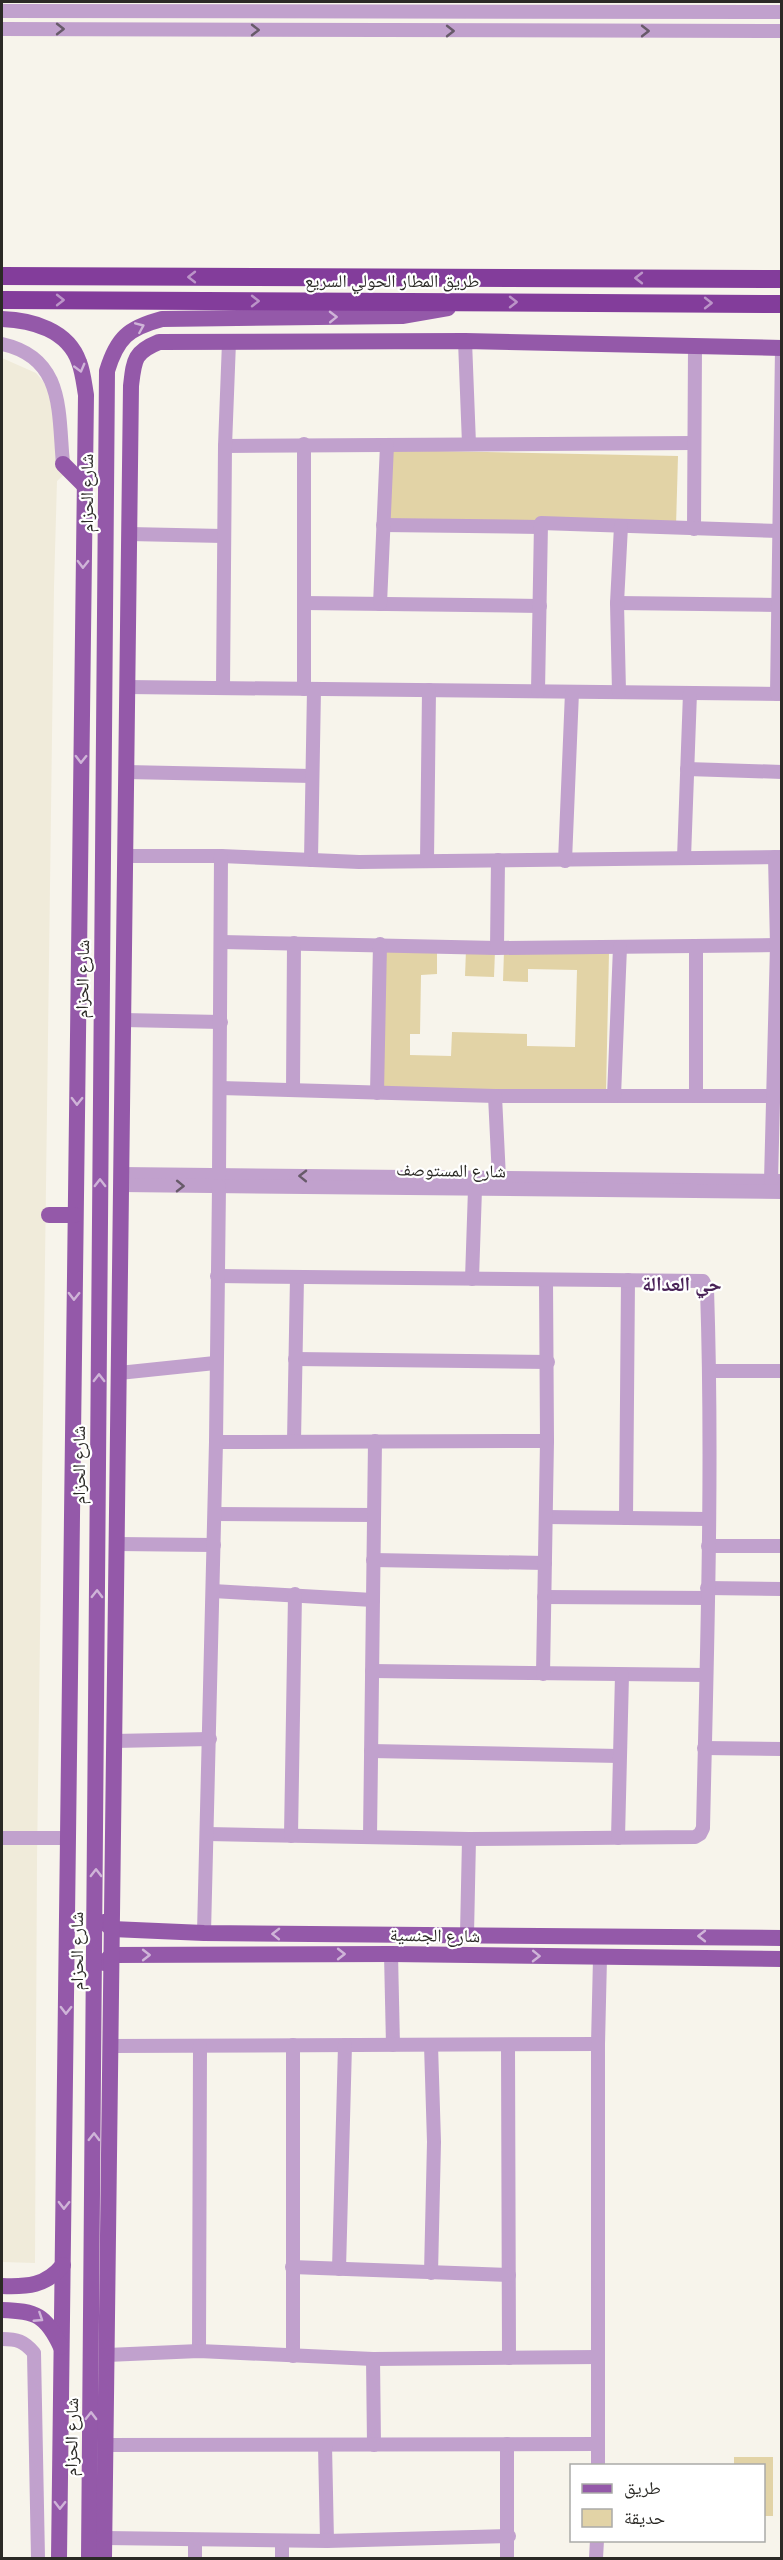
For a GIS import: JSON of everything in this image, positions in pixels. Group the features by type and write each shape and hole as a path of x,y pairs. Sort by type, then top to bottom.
{"highway":[{"name":"طريق المطار الحولي السريع","path":"2,276 782,279"},
{"name":"طريق المطار الحولي السريع","path":"2,300 782,304"}],"main road":[{"name":"شارع الحزام","path":"103,2046 96,1973 96,1638 107,372 113,350 128,332 142,324 162,319 402,316 485,302"},
{"name":"شارع الحزام","path":"2,319 38,324 58,334 73,348 80,363 86,394 59,2559"},
{"path":"104,2559 97,2538 103,2046 112,1955 128,601 131,386 134,362 142,349 159,342 465,341 782,349"},
{"path":"63,464 84,485"},
{"path":"105,600 128,601"},
{"path":"102,912 124,914"},
{"path":"78,1030 80,1036 89,1041 98,1036 101,1030"},
{"path":"77,1076 80,1069 89,1065 96,1067 100,1076"},
{"path":"49,1215 75,1215"},
{"path":"98,1443 119,1377"},
{"path":"70,1639 78,1649 86,1649 93,1645 96,1638"},
{"path":"69,1687 72,1679 83,1674 91,1677 96,1683"},
{"path":"96,1916 112,1929"},
{"name":"شارع الجنسية","path":"112,1929 204,1934 467,1934 782,1938"},
{"path":"724,1959 728,1936"},
{"path":"751,1959 752,1936"},
{"name":"شارع الجنسية","path":"112,1955 391,1954 782,1959"},
{"path":"96,1973 112,1955"},
{"path":"2,2286 36,2285 46,2281 63,2265"},
{"path":"2,2310 31,2313 40,2317 49,2324 62,2349"},
{"path":"89,2559 97,2538"}],"street":[{"path":"2,11 782,12"},
{"path":"549,11 557,20 556,27 551,32"},
{"path":"598,11 592,20 593,27 598,32"},
{"path":"2,29 782,31"},
{"path":"465,341 469,444"},
{"path":"223,688 225,446 229,342"},
{"path":"2,344 35,358 52,381 56,394 63,464"},
{"path":"694,529 695,347"},
{"path":"127,687 779,694 777,606 782,349"},
{"path":"225,446 693,442"},
{"path":"304,444 304,603 312,776 310,860"},
{"path":"380,604 387,445"},
{"path":"538,691 541,523 676,526 780,535"},
{"path":"383,525 540,527"},
{"path":"619,692 617,603 621,526"},
{"path":"129,534 224,536"},
{"path":"304,603 540,606"},
{"path":"617,603 777,606"},
{"path":"427,861 429,690"},
{"path":"565,861 572,692"},
{"path":"684,858 690,693"},
{"path":"687,769 782,772"},
{"path":"126,772 312,776"},
{"path":"125,856 427,861 778,857 778,1025 774,1096 776,1181"},
{"path":"204,1934 215,1514 221,856"},
{"path":"497,948 498,860"},
{"path":"222,942 497,948 777,945"},
{"path":"293,1090 294,943"},
{"path":"377,1093 380,944"},
{"path":"696,946 696,1096"},
{"path":"614,1096 620,947"},
{"path":"123,1020 221,1022"},
{"path":"220,1088 495,1096 774,1096"},
{"path":"495,1096 500,1178"},
{"name":"شارع المستوصف","path":"121,1179 403,1182 500,1178 711,1186 782,1192"},
{"name":"شارع المستوصف","path":"403,1182 475,1189 711,1186 776,1181"},
{"path":"472,1280 475,1189"},
{"path":"208,1834 469,1839 695,1837 703,1828 706,1675 710,1371 707,1289 703,1281 217,1276"},
{"path":"294,1441 297,1277"},
{"path":"543,1674 548,1362 546,1280"},
{"path":"626,1518 628,1280"},
{"path":"295,1359 548,1362"},
{"path":"119,1377 215,1363"},
{"path":"710,1371 782,1371"},
{"path":"370,1837 375,1441"},
{"path":"216,1442 547,1441"},
{"path":"215,1514 374,1515"},
{"path":"546,1516 708,1519"},
{"path":"117,1544 214,1545"},
{"path":"708,1546 782,1546"},
{"path":"373,1560 545,1563"},
{"path":"544,1597 782,1589"},
{"path":"213,1591 373,1600"},
{"path":"291,1836 295,1594"},
{"path":"372,1671 706,1675"},
{"path":"618,1838 622,1675"},
{"path":"114,1741 210,1739"},
{"path":"704,1748 782,1749"},
{"path":"371,1751 619,1756"},
{"path":"2,1838 68,1838"},
{"path":"467,1934 469,1839"},
{"path":"391,1954 393,2045"},
{"path":"598,2464 600,1958"},
{"path":"508,2044 509,2358"},
{"path":"103,2046 598,2044"},
{"path":"292,2356 293,2045"},
{"path":"339,2269 345,2045"},
{"path":"430,2045 434,2142 431,2273"},
{"path":"199,2352 200,2046"},
{"path":"292,2267 509,2275"},
{"path":"2,2338 16,2339 26,2344 34,2353 38,2559"},
{"path":"99,2356 199,2352 373,2359 598,2357"},
{"path":"373,2359 374,2445"},
{"path":"507,2444 509,2536 507,2559"},
{"path":"98,2445 598,2444"},
{"path":"325,2445 327,2541"},
{"path":"97,2538 327,2541 509,2536"},
{"path":"195,2540 195,2559"},
{"path":"282,2541 282,2559"},
{"path":"596,2559 597,2542"}],"shaded area":[{"path":"2,358 36,373 59,401 70,458 70,469 57,481 54,587 37,1860 35,2263 2,2262"}],"green space":[{"path":"389,450 678,456 676,527 387,520"},
{"path":"385,948 437,949 437,974 421,975 420,1034 410,1034 410,1055 451,1056 452,1032 527,1034 527,1046 575,1047 577,970 528,969 528,982 503,981 504,951 609,953 606,1092 382,1088"},
{"path":"466,950 495,951 494,977 465,976"},
{"path":"734,2457 773,2457 773,2516 765,2516 765,2464 734,2464"}],"district":[{"name":"حي العدالة","path":"682,1283"}]}
